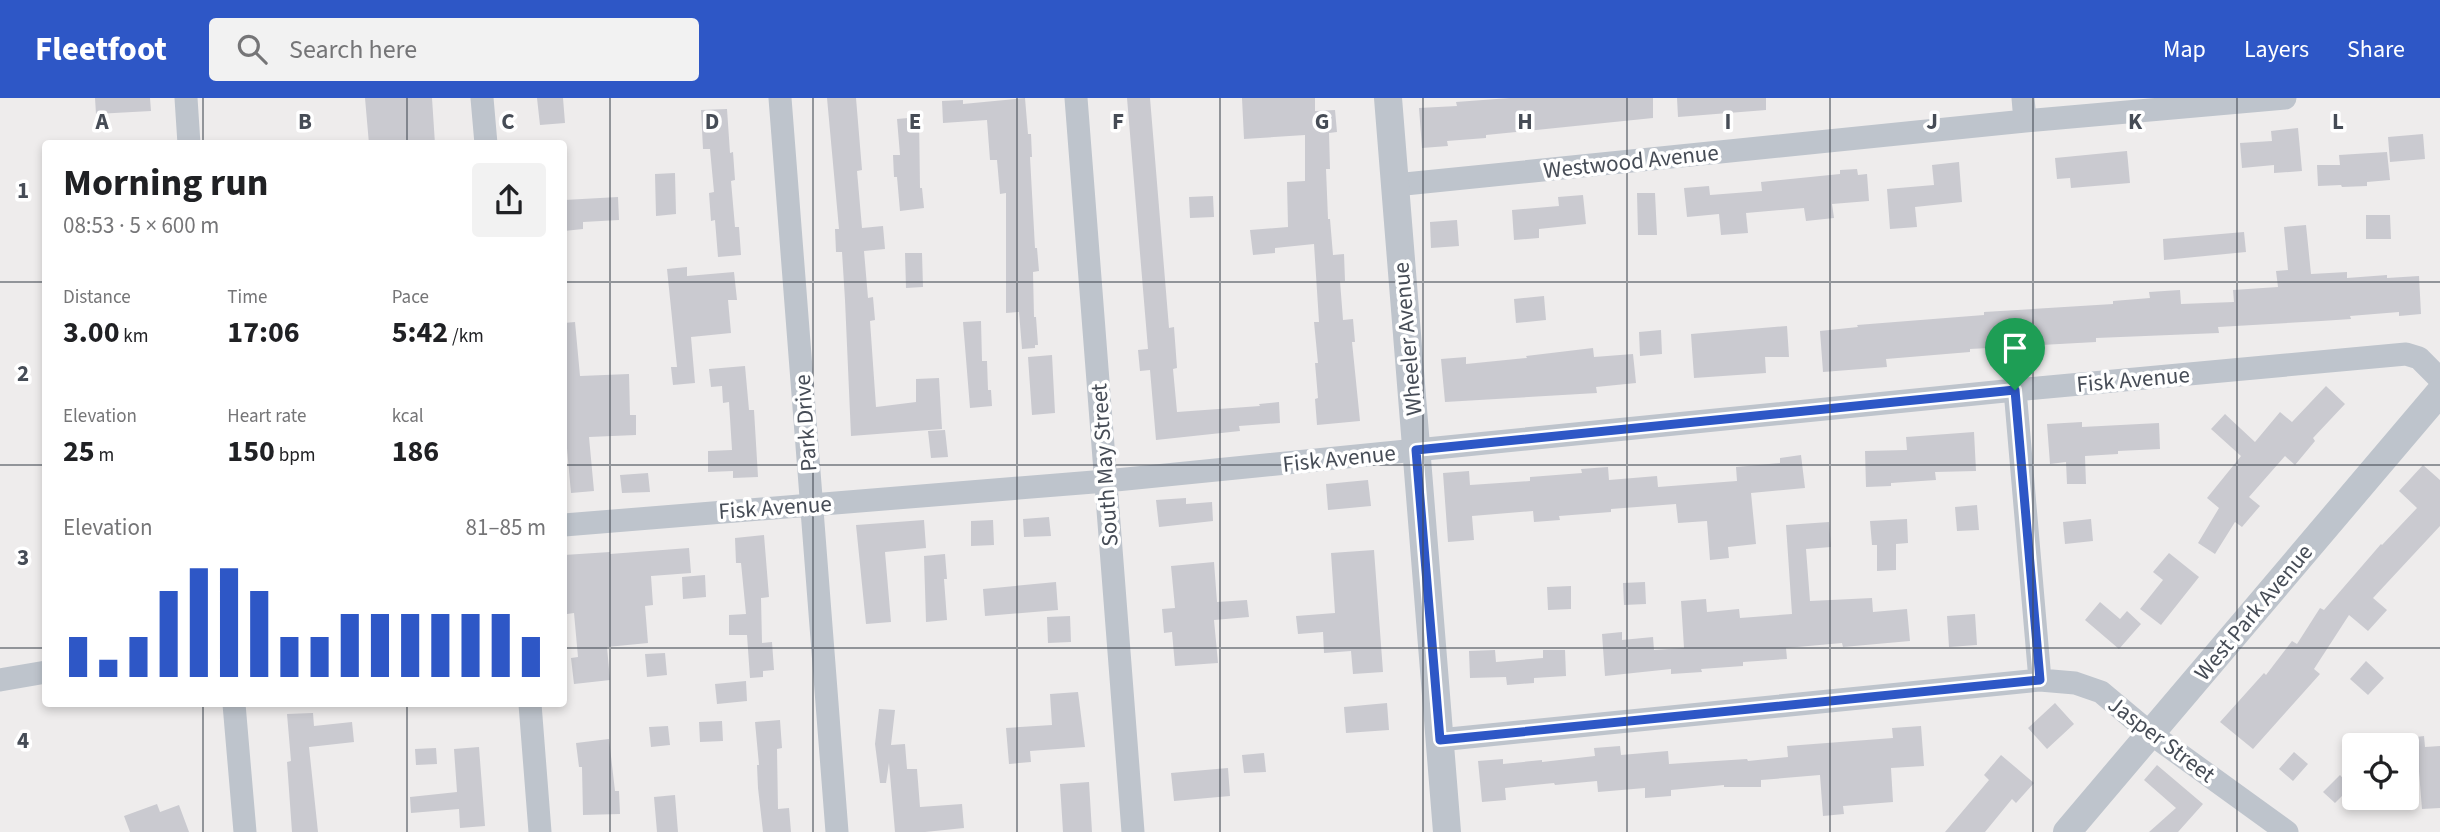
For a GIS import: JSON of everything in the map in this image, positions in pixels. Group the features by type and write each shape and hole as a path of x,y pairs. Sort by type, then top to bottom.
{"street":[{"path":"186,98 189,140"},
{"path":"482,98 486,140"},
{"name":"Park Drive","path":"780,98 837,832"},
{"name":"South May Street","path":"1076,98 1133,832"},
{"name":"Wheeler Avenue","path":"1388,98 1447,832"},
{"path":"2024,98 2025,121"},
{"name":"Westwood Avenue","path":"1395,185 2025,121 2286,98"},
{"name":"Fisk Avenue","path":"567,525 1106,481 2015,390 2406,354 2419,358 2440,379"},
{"path":"2015,390 2040,680"},
{"name":"West Park Avenue","path":"2067,832 2440,392"},
{"path":"0,680 42,673"},
{"name":"Jasper Street","path":"1440,740 2040,680 2075,683 2101,692 2150,733 2287,832"},
{"path":"234,707 245,832"},
{"path":"530,707 540,832"}],"building":[{"path":"95,98 150,98 151,111 96,114"},
{"path":"365,98 432,98 435,140 369,140"},
{"path":"537,98 563,98 565,123 540,125"},
{"path":"827,98 856,98 862,170 857,171 862,228 883,226 885,249 864,251 868,298 873,297 875,320 870,321 876,407 916,402 916,379 939,378 942,429 851,436 842,252 836,252 835,229 839,229"},
{"path":"1025,98 1028,134 1031,134 1035,248 1039,271 1033,272 1038,345 1035,345 1035,348 1022,349 1019,312 1006,313 1006,193 1000,194 997,160 990,160 987,120 943,123 942,101 963,100 963,104"},
{"path":"1127,98 1150,98 1169,328 1174,327 1177,368 1173,369 1177,412 1260,406 1259,404 1279,402 1280,423 1239,426 1240,431 1156,440 1150,370 1140,371 1138,350 1148,349"},
{"path":"1242,98 1315,98 1315,111 1335,110 1337,132 1329,133 1330,169 1326,169 1328,219 1333,255 1344,254 1345,281 1340,281 1343,320 1353,319 1355,342 1352,342 1360,421 1317,425 1315,363 1318,363 1314,322 1319,322 1314,244 1275,248 1275,253 1253,255 1250,230 1288,227 1287,182 1305,181 1305,135 1244,139"},
{"path":"1510,98 1653,98 1653,118 1486,135 1486,138 1447,141 1448,146 1422,148 1419,108 1457,106 1456,102"},
{"path":"1677,98 1766,98 1766,110 1678,117"},
{"path":"727,109 735,180 731,181 735,227 739,227 741,255 718,257 715,220 711,221 709,193 714,192 710,149 703,149 701,110"},
{"path":"919,117 920,188 924,208 900,211 893,155 900,155 897,119"},
{"path":"2298,128 2302,171 2274,173 2274,165 2242,168 2240,143 2272,141 2271,131"},
{"path":"2423,134 2425,159 2390,162 2388,137"},
{"path":"2127,151 2130,183 2071,188 2070,178 2057,179 2055,158"},
{"path":"2387,152 2390,180 2367,182 2367,186 2318,186 2317,165 2340,165 2339,155"},
{"path":"1959,162 1962,202 1915,207 1917,227 1890,229 1887,189 1934,185 1932,165"},
{"path":"1857,169 1858,175 1867,174 1869,201 1832,204 1834,218 1806,221 1804,208 1746,213 1748,233 1721,235 1719,214 1687,217 1684,188 1709,186 1710,195 1762,191 1761,182 1840,174 1840,170"},
{"path":"675,173 676,214 656,216 655,174"},
{"path":"1637,193 1655,193 1657,235 1638,235"},
{"path":"1583,195 1586,224 1539,229 1539,238 1514,240 1512,210 1559,206 1558,197"},
{"path":"1213,196 1214,217 1190,218 1189,197"},
{"path":"618,197 619,220 583,222 583,229 567,231 567,200"},
{"path":"2366,215 2390,215 2391,239 2366,239"},
{"path":"1457,220 1459,246 1431,248 1430,222"},
{"path":"2306,225 2311,274 2347,272 2347,278 2419,276 2421,314 2399,316 2399,312 2350,316 2351,319 2218,327 2219,333 2096,338 2096,342 1970,349 1970,352 1886,359 1887,367 1823,372 1820,331 1858,327 1857,325 1984,315 1984,312 2113,304 2113,301 2150,298 2149,292 2180,290 2181,304 2234,302 2233,290 2278,287 2276,271 2288,270 2284,227"},
{"path":"2244,232 2246,252 2164,260 2163,239"},
{"path":"905,253 922,253 923,287 906,288"},
{"path":"687,267 687,276 734,272 737,300 728,300 731,333 691,337 695,383 673,385 671,367 677,367 667,269"},
{"path":"1544,296 1546,320 1516,323 1514,299"},
{"path":"981,321 982,361 987,361 988,390 991,390 992,406 970,408 963,322"},
{"path":"575,322 580,376 629,374 630,415 636,415 636,435 589,437 594,491 571,493 567,448 567,323"},
{"path":"1787,326 1789,357 1765,357 1766,373 1694,378 1691,334"},
{"path":"1661,330 1662,354 1640,356 1639,332"},
{"path":"1593,348 1594,357 1633,354 1636,383 1596,387 1597,393 1445,402 1441,359 1466,357 1466,364"},
{"path":"1052,355 1055,413 1032,415 1028,357"},
{"path":"745,366 749,410 754,410 758,477 733,478 733,471 708,472 708,451 732,450 729,402 723,403 722,386 711,387 709,369"},
{"path":"2326,386 2345,404 2313,438 2315,441 2295,465 2285,456 2249,497 2260,506 2242,527 2235,522 2215,554 2198,543 2219,508 2207,498 2241,456 2211,429 2225,414 2255,442 2280,412 2292,422"},
{"path":"2082,422 2082,427 2159,423 2160,449 2085,456 2086,484 2067,484 2066,462 2050,464 2047,424"},
{"path":"945,430 948,457 931,458 928,431"},
{"path":"1974,432 1976,471 1935,472 1936,480 1866,487 1865,451 1907,450 1906,437"},
{"path":"1801,455 1805,488 1751,493 1756,544 1728,547 1729,558 1710,560 1707,521 1678,523 1676,504 1611,509 1611,512 1559,516 1560,520 1534,522 1533,511 1472,516 1474,540 1448,542 1443,473 1469,471 1470,485 1530,481 1530,477 1582,473 1581,469 1608,467 1609,480 1657,476 1658,487 1737,481 1736,467 1780,463 1780,458"},
{"path":"2423,465 2440,480 2440,526 2373,598 2387,610 2368,631 2349,615 2314,669 2320,674 2253,749 2220,722 2264,673 2266,675 2292,641 2297,644 2320,608 2324,610 2381,544 2417,508 2399,491"},
{"path":"648,473 650,492 622,493 620,475"},
{"path":"1368,480 1371,506 1328,510 1326,484"},
{"path":"1186,498 1186,504 1212,502 1213,521 1159,527 1156,500"},
{"path":"1977,505 1979,530 1957,531 1955,507"},
{"path":"1049,517 1051,536 1024,537 1023,519"},
{"path":"1907,519 1908,543 1896,544 1896,570 1877,571 1877,545 1872,545 1870,521"},
{"path":"2091,519 2093,541 2065,544 2063,522"},
{"path":"924,520 926,548 885,552 891,622 866,624 856,525"},
{"path":"993,520 994,545 971,546 971,521"},
{"path":"1829,522 1831,547 1806,549 1810,601 1872,598 1873,612 1907,609 1910,641 1843,647 1842,643 1786,648 1787,659 1743,662 1743,666 1701,669 1702,672 1671,674 1671,669 1605,676 1602,634 1622,632 1622,640 1653,637 1654,650 1684,648 1681,601 1706,599 1707,612 1739,609 1740,618 1792,614 1786,525"},
{"path":"764,535 769,597 761,598 762,643 772,642 774,670 763,671 763,677 750,678 747,635 729,635 729,615 746,614 741,563 736,563 735,538"},
{"path":"689,548 691,573 651,576 653,605 645,606 648,643 607,647 610,680 574,684 571,658 578,657 574,613 567,614 567,555"},
{"path":"1374,550 1383,672 1353,674 1351,651 1324,653 1323,632 1298,634 1296,616 1335,613 1331,553"},
{"path":"2169,553 2199,577 2161,625 2140,609 2163,580 2153,572"},
{"path":"945,554 947,620 926,622 924,556"},
{"path":"1214,562 1217,602 1247,600 1249,617 1214,620 1218,663 1175,666 1172,632 1164,633 1162,609 1175,608 1171,566"},
{"path":"705,575 706,597 683,599 682,577"},
{"path":"1056,582 1058,610 985,616 983,589"},
{"path":"1645,582 1646,604 1624,605 1623,583"},
{"path":"1571,586 1571,609 1548,610 1547,587"},
{"path":"2100,602 2120,619 2127,611 2141,624 2119,649 2085,620"},
{"path":"1975,614 1977,645 1949,647 1947,616"},
{"path":"1070,616 1071,642 1048,643 1047,617"},
{"path":"1495,650 1496,662 1543,658 1543,650 1565,650 1566,676 1534,678 1534,683 1507,685 1506,677 1470,678 1469,651"},
{"path":"665,653 667,675 647,677 645,654"},
{"path":"2366,661 2384,678 2368,695 2350,679"},
{"path":"746,681 747,701 717,704 715,684"},
{"path":"1078,692 1085,747 1030,751 1031,762 1009,764 1006,728 1052,725 1050,694"},
{"path":"1387,703 1389,730 1346,733 1344,707"},
{"path":"2055,703 2074,724 2047,749 2028,728"},
{"path":"879,709 895,710 891,745 905,744 907,769 917,769 920,807 962,804 964,828 895,832 889,763 886,783 880,783 875,744"},
{"path":"313,713 314,726 352,722 354,742 309,747 318,832 292,832 287,714"},
{"path":"780,720 782,748 777,749 778,809 789,808 791,832 763,832 755,722"},
{"path":"722,721 723,741 700,742 699,722"},
{"path":"668,726 670,745 651,747 649,727"},
{"path":"1921,726 1924,766 1891,768 1893,802 1843,806 1844,814 1823,816 1820,775 1761,780 1761,787 1724,785 1671,790 1671,796 1645,798 1645,788 1598,792 1597,781 1554,783 1505,788 1506,800 1482,802 1478,761 1503,759 1503,764 1542,762 1595,756 1594,748 1620,746 1621,755 1668,751 1669,764 1748,761 1788,757 1787,746 1893,738 1892,728"},
{"path":"2424,736 2425,747 2440,746 2440,808 2422,809 2419,737"},
{"path":"609,739 615,791 619,791 620,814 583,815 582,767 579,767 576,743"},
{"path":"479,747 485,826 460,828 459,809 411,813 410,797 457,792 454,749"},
{"path":"436,748 437,764 416,765 415,749"},
{"path":"2294,752 2308,764 2293,781 2279,769"},
{"path":"1264,753 1266,772 1244,773 1242,755"},
{"path":"2001,755 2034,783 2016,803 2012,799 1985,832 1945,832 1989,780 1984,775"},
{"path":"2157,765 2203,804 2178,832 2149,832 2176,808 2144,780"},
{"path":"1228,768 1230,796 1174,801 1171,773"},
{"path":"2340,775 2342,777 2342,796 2335,803 2323,792"},
{"path":"1089,782 1092,832 1063,832 1060,784"},
{"path":"675,795 678,832 657,832 654,797"},
{"path":"157,804 160,812 179,805 189,832 130,832 124,816"}],"route":[{"path":"2015,390 2040,680 1440,740 1416,450 2015,390"}]}
